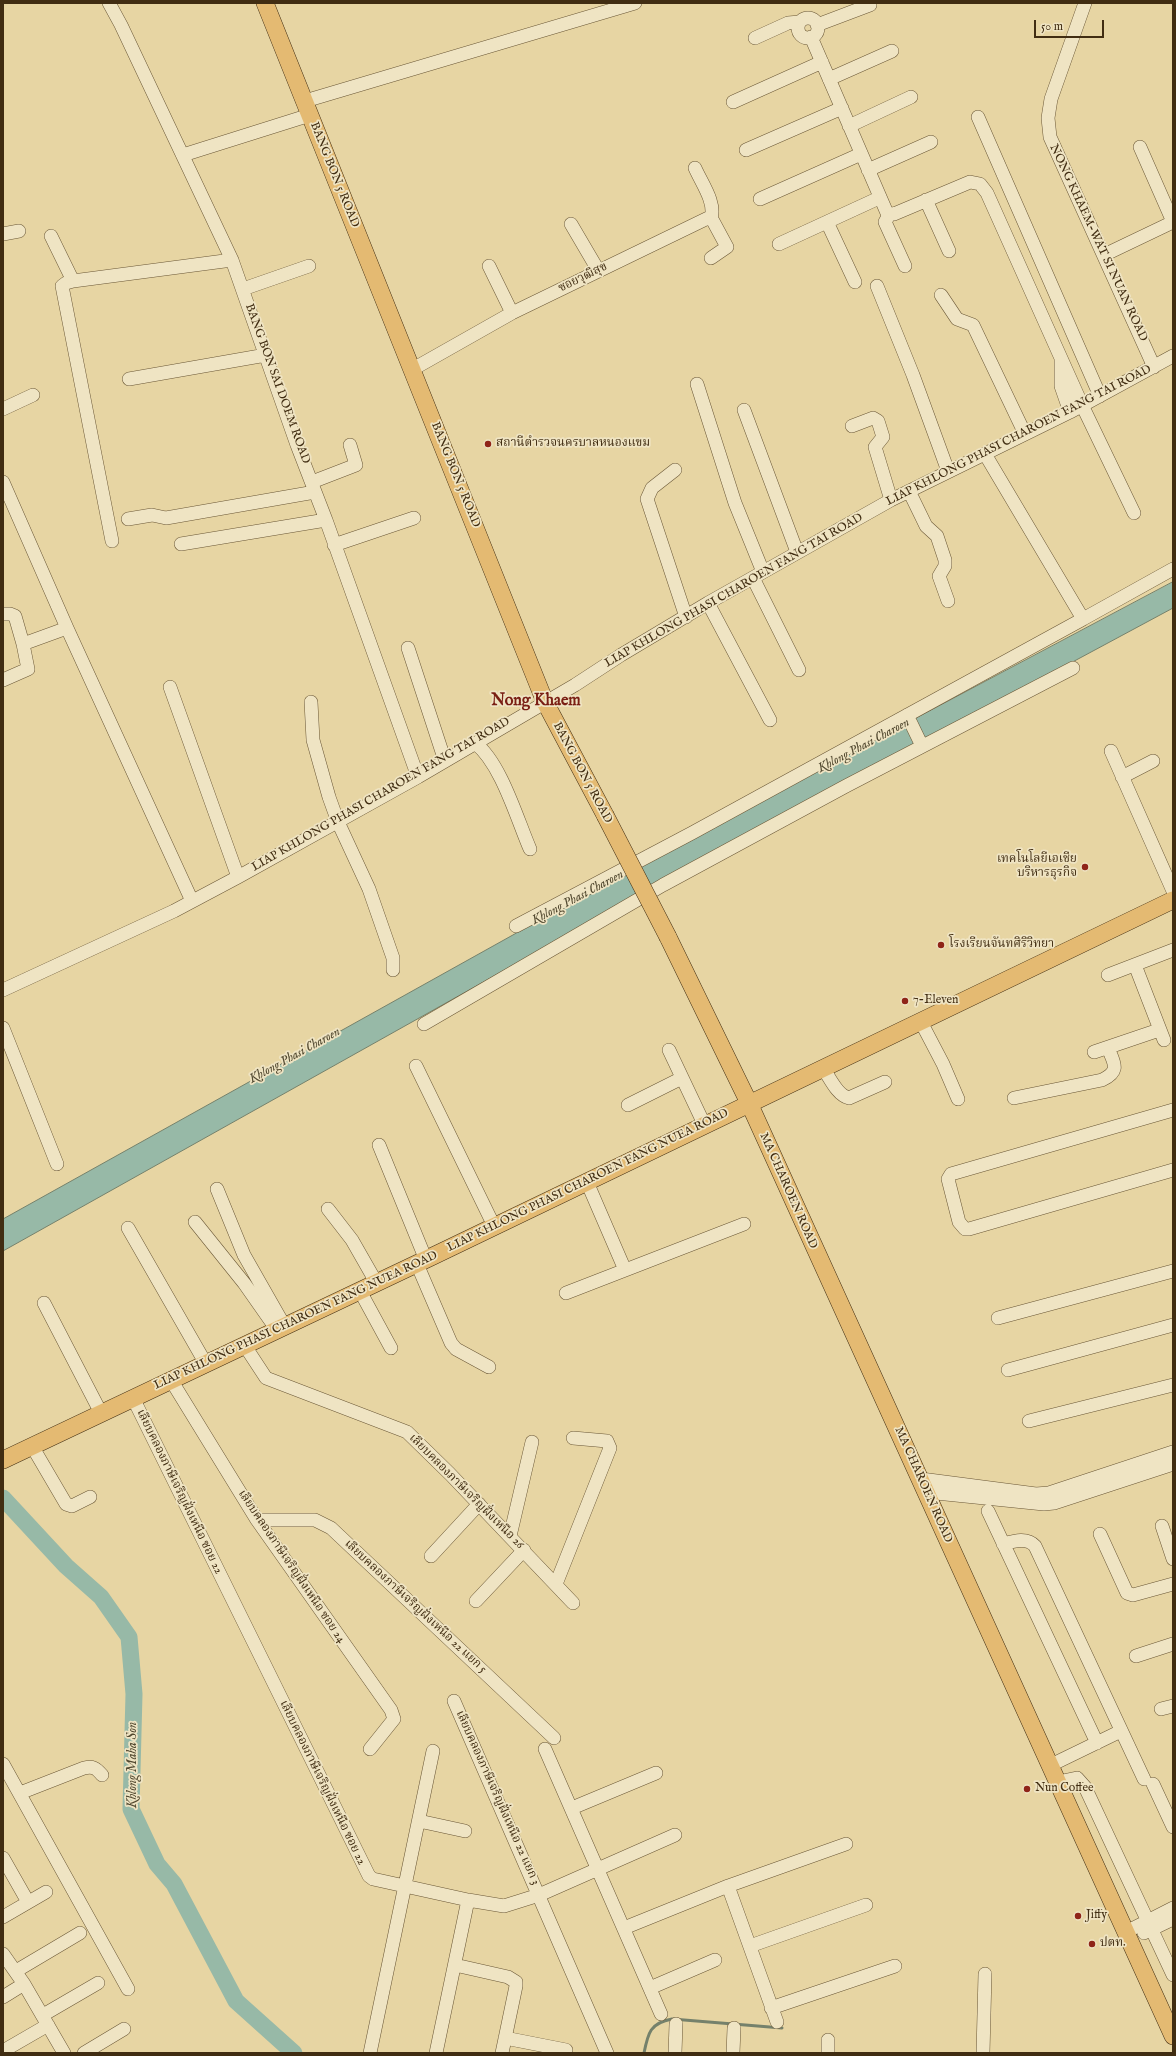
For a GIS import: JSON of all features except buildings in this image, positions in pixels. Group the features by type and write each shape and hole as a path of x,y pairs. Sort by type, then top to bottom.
{"main road":[{"name":"BANG BON 5 ROAD","path":"265,3 545,702 668,937"},
{"name":"LIAP KHLONG PHASI CHAROEN FANG NUEA ROAD","path":"3,1460 245,1346 376,1282 422,1262 704,1124 1173,900"},
{"name":"MA CHAROEN ROAD","path":"668,937 748,1103 1172,2032"}],"street":[{"name":"BANG BON SAI DOEM ROAD","path":"109,3 121,25 232,260 418,777"},
{"path":"183,155 307,108 635,3"},
{"name":"NONG KHAEM-WAT SI NUAN ROAD","path":"1085,3 1063,60 1051,99 1048,118 1050,137 1154,367"},
{"path":"817,25 870,4"},
{"path":"755,38 788,23 800,22 810,18 817,25 817,32 811,38"},
{"path":"800,22 798,29 801,35 811,38 850,126 879,198 889,215"},
{"path":"830,79 892,51"},
{"path":"733,102 822,62"},
{"path":"850,126 911,97"},
{"path":"746,150 842,108"},
{"path":"978,117 1100,396"},
{"path":"868,170 931,142"},
{"path":"1104,255 1173,222 1140,147"},
{"path":"760,199 861,154"},
{"path":"694,168 711,200 713,213 711,219 727,247 711,258"},
{"path":"905,266 885,222 889,215 970,182 980,184 987,192 1082,405 1134,513"},
{"path":"779,244 879,198"},
{"path":"926,200 949,251"},
{"name":"ซอยวุฒิสุข","path":"412,369 512,313 701,220 708,218 711,219"},
{"path":"827,222 855,282"},
{"path":"571,224 598,270"},
{"path":"3,234 19,231"},
{"path":"51,236 73,281"},
{"path":"112,541 62,286 73,281 232,260"},
{"path":"243,289 309,266"},
{"path":"489,266 512,313"},
{"path":"877,286 913,375 948,471"},
{"path":"942,295 957,319 973,325 1025,434"},
{"path":"129,379 266,354"},
{"name":"LIAP KHLONG PHASI CHAROEN FANG TAI ROAD","path":"3,990 192,901 238,877 418,777 708,603 797,552 891,500 1070,412 1173,356"},
{"path":"1061,357 1061,386 1070,412"},
{"path":"697,384 758,575 799,670"},
{"path":"3,409 33,395"},
{"path":"744,410 797,552"},
{"path":"852,426 873,418 878,421 883,437 875,447 891,500"},
{"path":"128,519 152,515 166,518 314,487 356,465 350,446"},
{"path":"986,454 1083,619"},
{"path":"674,470 652,488 647,499 686,617"},
{"path":"3,482 67,628 192,901"},
{"path":"909,491 926,526 937,536 945,560 945,566 939,576 948,601"},
{"path":"334,545 414,518"},
{"path":"181,544 326,520"},
{"path":"516,926 908,718 1173,569"},
{"path":"708,603 770,720"},
{"path":"3,614 15,616 28,669 3,680"},
{"path":"23,644 67,628"},
{"path":"408,648 445,760"},
{"path":"424,1024 663,885 921,745 1073,668"},
{"path":"170,688 238,877"},
{"path":"311,702 313,740 338,822 369,888 392,958 393,970"},
{"path":"908,718 921,745"},
{"path":"475,742 488,754 496,768 530,850"},
{"path":"1111,751 1173,891"},
{"path":"1122,777 1153,761"},
{"path":"1108,975 1173,950"},
{"path":"1094,1052 1162,1035 1136,965"},
{"path":"920,1022 943,1064 958,1099"},
{"path":"3,1028 56,1164"},
{"path":"1014,1098 1102,1080 1110,1076 1114,1072 1115,1065 1108,1048"},
{"path":"669,1050 704,1124"},
{"path":"416,1066 494,1226"},
{"path":"823,1068 844,1097 850,1098 885,1082"},
{"path":"628,1105 682,1078"},
{"path":"1173,1110 951,1174 948,1179 959,1222 965,1229 969,1230 1173,1170"},
{"path":"379,1145 451,1343 456,1349 489,1368"},
{"path":"587,1182 625,1270"},
{"path":"217,1189 244,1255 281,1328"},
{"path":"328,1209 352,1240 376,1282"},
{"path":"195,1222 281,1328"},
{"path":"566,1293 744,1224"},
{"path":"128,1228 206,1364"},
{"path":"998,1318 1173,1271"},
{"path":"360,1291 391,1348"},
{"path":"44,1303 101,1413"},
{"path":"1008,1370 1173,1325"},
{"name":"เลียบคลองภาษีเจริญฝั่งเหนือ 26","path":"245,1346 266,1378 407,1432 524,1550 573,1603"},
{"name":"เลียบคลองภาษีเจริญฝั่งเหนือ ซอย 24","path":"171,1380 256,1520 392,1710 394,1720 370,1750"},
{"path":"1029,1421 1173,1385"},
{"name":"เลียบคลองภาษีเจริญฝั่งเหนือ ซอย 22","path":"133,1398 365,1871 373,1879 468,1900 504,1906 539,1895 675,1835"},
{"path":"556,1584 610,1448 607,1441 573,1438"},
{"path":"510,1536 532,1442"},
{"path":"32,1446 66,1504 72,1506 90,1497"},
{"path":"923,1486 1035,1499 1054,1503 1173,1452"},
{"path":"1115,1477 1173,1464"},
{"path":"431,1556 479,1504"},
{"path":"988,1511 1097,1743"},
{"name":"เลียบคลองภาษีเจริญฝั่งเหนือ 22 แยก 5","path":"256,1520 315,1520 331,1528 554,1738"},
{"path":"1162,1526 1173,1559"},
{"path":"1100,1534 1126,1593 1133,1595 1173,1584"},
{"path":"1003,1544 1015,1540 1026,1541 1035,1546 1121,1731 1173,1827"},
{"path":"476,1601 524,1550"},
{"path":"1136,1656 1173,1644"},
{"name":"เลียบคลองภาษีเจริญฝั่งเหนือ 22 แยก 3","path":"454,1701 607,2053"},
{"path":"1051,1765 1121,1731"},
{"path":"545,1750 572,1808 661,2014"},
{"path":"370,2053 420,1821 433,1751"},
{"path":"3,1764 128,1989"},
{"path":"20,1793 91,1766 96,1768 102,1775"},
{"path":"572,1808 656,1773"},
{"path":"1058,1782 1077,1778 1085,1787 1173,1975"},
{"path":"420,1821 465,1831"},
{"path":"624,1928 728,1886 846,1844"},
{"path":"3,1858 28,1902"},
{"path":"728,1886 777,2022"},
{"path":"3,1918 46,1892"},
{"path":"436,2053 468,1900"},
{"path":"750,1946 866,1905"},
{"path":"1149,1926 1173,1908"},
{"path":"1127,1935 1149,1926 1173,1919"},
{"path":"16,1971 80,1933"},
{"path":"3,1954 16,1971 64,2053"},
{"path":"650,1988 715,1960"},
{"path":"455,1965 508,1977 516,1982 502,2053"},
{"path":"771,2008 895,1966"},
{"path":"983,2053 985,1974"},
{"path":"3,2051 98,1983"},
{"path":"3,1997 24,1984"},
{"path":"675,2053 676,2024"},
{"path":"733,2053 734,2028"},
{"path":"84,2053 124,2029"},
{"path":"506,2038 566,2050"}],"water":[{"name":"Khlong Phasi Charoen","path":"1173,582 1173,608 637,896 3,1251 3,1219 626,872"}],"waterway":[{"name":"Khlong Maha Son","path":"3,1498 66,1566 101,1597 129,1637 134,1694 131,1809 157,1864 174,1884 236,2001 294,2053"},
{"path":"644,2053 651,2030 659,2023 672,2019 782,2028"}],"place":[{"name":"สถานีตำรวจนครบาลหนองแขม","path":"488,444"},
{"name":"เทคโนโลยีเอเชีย บริหารธุรกิจ","path":"1085,867"},
{"name":"โรงเรียนจันทศิริวิทยา","path":"941,945"},
{"name":"7-Eleven","path":"905,1001"},
{"name":"Nun Coffee","path":"1027,1789"},
{"name":"Jiffy","path":"1078,1916"},
{"name":"ปตท.","path":"1092,1944"}],"district":[{"name":"Nong Khaem","path":"536,702"}]}
